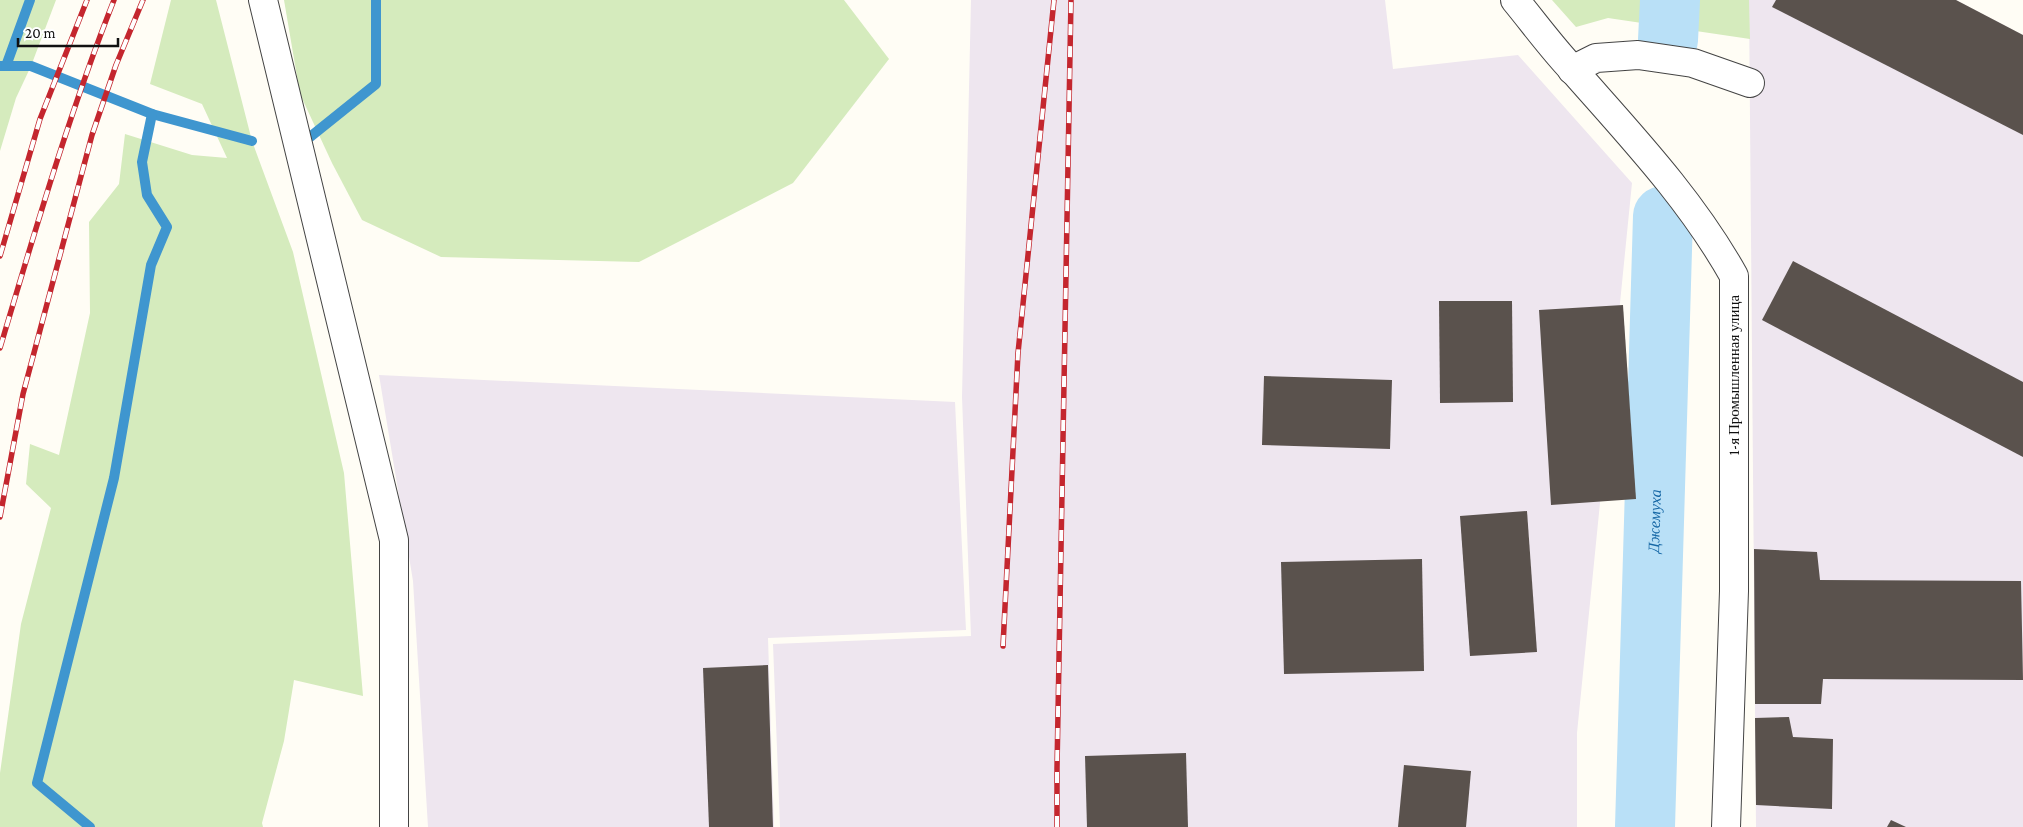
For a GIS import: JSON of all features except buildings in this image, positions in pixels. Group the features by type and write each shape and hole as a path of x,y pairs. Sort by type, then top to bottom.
{"street":[{"path":"263,0 394,540 394,827"},
{"name":"1-я Промышленная улица","path":"1515,0 1572,70 1608,107 1684,199 1718,248 1734,276 1734,591 1726,827"},
{"path":"1572,70 1596,58 1638,55 1693,63 1750,83"}],"shaded area":[{"path":"971,0 1385,0 1393,69 1518,55 1632,183 1577,733 1577,827 780,827 773,644 971,636 962,397"},
{"path":"1749,0 1956,0 2023,35 2023,827 1756,827"},
{"path":"379,375 955,402 966,630 768,638 774,827 428,827 413,581"}],"green space":[{"path":"0,0 56,0 31,66 16,98 0,151"},
{"path":"171,0 216,0 252,141 293,252 344,473 363,696 294,680 284,741 262,823 263,827 0,827 0,773 21,624 51,508 26,484 30,444 59,455 90,313 89,222 119,184 125,134 192,155 227,158 202,104 150,84"},
{"path":"284,0 844,0 889,59 793,183 639,262 441,257 362,220 332,163 300,94"},
{"path":"1552,0 1749,0 1750,39 1608,18 1576,27"}],"waterway":[{"path":"6,66 30,0"},
{"path":"310,137 376,84 376,0"},
{"name":"Джемуха","path":"1668,40 1670,0"},
{"path":"0,66 31,66 152,114 252,141"},
{"path":"90,827 37,783 114,478 151,265 167,227 147,195 142,162 152,114"},
{"name":"Джемуха","path":"1645,827 1663,216"}],"railway":[{"path":"0,256 40,119 87,0"},
{"path":"0,348 67,129 114,0"},
{"path":"0,517 23,394 92,135 116,65 143,0"},
{"path":"1003,646 1018,353 1054,0"},
{"path":"1057,827 1071,0"}]}
